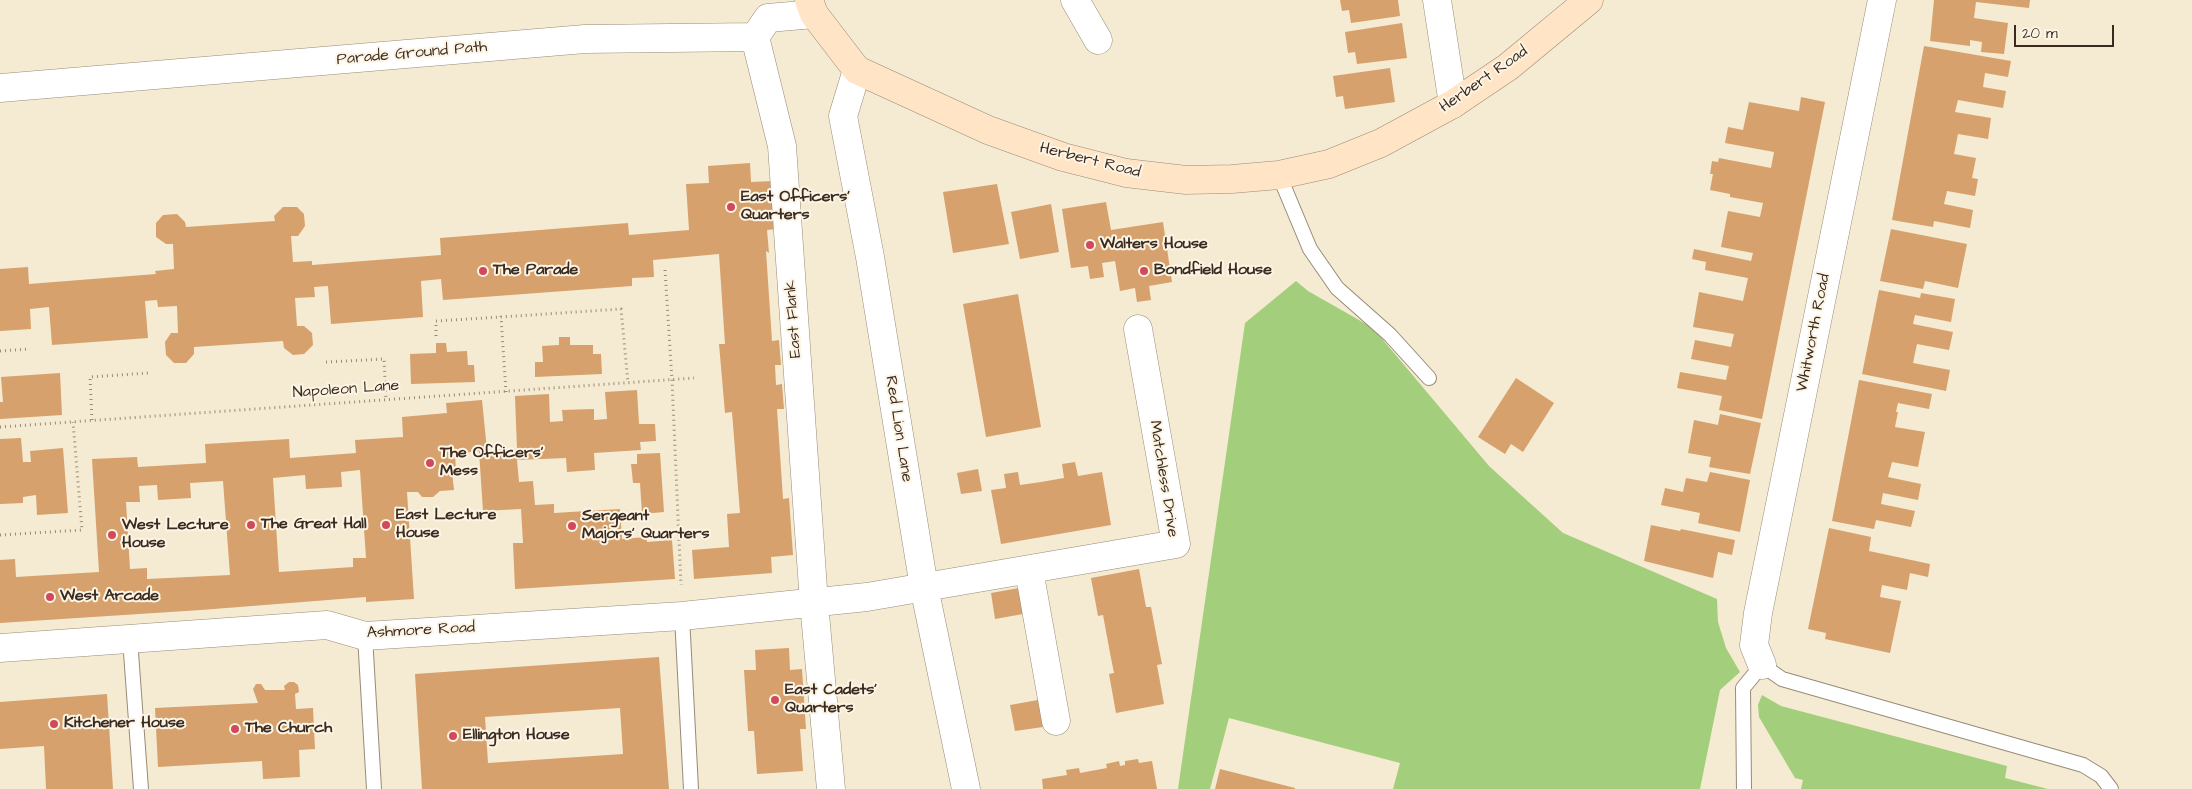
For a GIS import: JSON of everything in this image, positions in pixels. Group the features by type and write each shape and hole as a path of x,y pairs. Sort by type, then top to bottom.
{"street":[{"path":"1075,0 1098,40"},
{"path":"1438,0 1453,104"},
{"name":"Herbert Road","path":"857,70 988,130 1063,157 1126,173 1186,180 1279,175 1329,164 1381,143 1453,104 1508,67 1589,0"},
{"name":"Whitworth Road","path":"1762,665 1754,645 1758,613 1882,0"},
{"path":"755,37 768,18 811,7 857,70"},
{"name":"Parade Ground Path","path":"0,88 585,40 755,37"},
{"name":"East Flank","path":"755,37 782,146 814,603 831,789"},
{"name":"Red Lion Lane","path":"857,70 843,116 870,257 924,587 966,789"},
{"name":"Matchless Drive","path":"814,603 1029,570 1176,544 1138,329"},
{"path":"1029,570 1056,721"},
{"name":"Ashmore Road","path":"0,648 327,625 365,636 682,616 814,603"}],"lane":[{"path":"1279,175 1310,249 1337,288 1390,335 1429,378"},
{"path":"682,616 691,789"},
{"path":"365,636 374,789"},
{"path":"130,639 141,789"},
{"path":"1744,789 1743,688 1762,665 1782,679 2083,765 2102,776 2111,789"}],"path":[{"path":"665,270 672,380 682,616"},
{"path":"436,336 436,321 622,309 628,383"},
{"path":"502,317 506,392"},
{"path":"0,351 30,349"},
{"path":"326,362 384,359 386,400"},
{"path":"92,420 90,377 148,373"},
{"name":"Napoleon Lane","path":"0,427 694,378"},
{"path":"0,535 82,530 73,422"}],"green space":[{"path":"1296,281 1308,291 1373,328 1489,466 1563,533 1717,599 1718,622 1726,648 1740,672 1720,690 1700,789 1393,789 1400,763 1229,718 1210,789 1178,789 1245,323"},
{"path":"1762,695 1781,706 2007,766 2005,778 2048,789 1801,789 1803,780 1795,778 1759,717 1758,705"}],"building":[{"path":"1340,0 1398,0 1400,16 1351,23 1349,10 1342,11"},
{"path":"1934,0 2030,0 2029,8 1976,2 1974,18 2008,23 2004,54 1981,52 1982,42 1970,40 1970,46 1930,41"},
{"path":"1402,23 1407,58 1357,64 1355,52 1348,53 1345,32"},
{"path":"1924,46 2011,61 2008,77 1985,73 1983,87 2006,91 2003,108 1958,100 1955,112 1991,118 1988,139 1958,134 1954,154 1976,158 1972,178 1978,179 1975,196 1947,191 1944,204 1973,210 1970,228 1934,221 1933,227 1892,220"},
{"path":"1390,68 1395,102 1345,109 1343,96 1336,97 1333,76"},
{"path":"1801,97 1825,102 1762,419 1719,410 1722,396 1677,388 1680,372 1726,380 1729,366 1691,359 1695,340 1731,347 1734,334 1693,327 1699,292 1743,301 1748,278 1705,270 1706,262 1692,259 1694,249 1751,261 1753,253 1721,247 1728,211 1760,217 1763,203 1730,197 1730,194 1710,190 1713,174 1710,174 1712,161 1718,162 1719,158 1771,168 1774,152 1725,143 1728,127 1743,130 1749,102 1799,111"},
{"path":"750,163 751,182 773,181 776,229 767,230 769,253 766,251 772,341 779,340 781,365 775,365 776,385 782,384 784,409 777,409 783,499 789,498 793,555 771,557 772,573 694,579 692,550 729,547 727,514 740,513 732,412 725,413 719,344 725,344 719,254 653,260 654,277 632,278 632,286 443,300 441,279 421,281 423,317 331,324 328,286 314,287 315,297 295,298 297,326 304,326 312,333 313,345 304,354 293,355 284,348 283,341 194,347 194,354 186,363 174,363 166,355 165,342 171,333 178,333 177,306 158,307 157,300 145,301 148,338 52,345 49,307 30,309 31,329 0,331 0,269 28,267 29,284 156,274 155,271 174,269 173,244 166,244 156,237 156,223 163,215 177,214 185,222 186,227 275,221 274,216 283,207 297,207 304,214 305,226 298,236 291,236 293,262 312,261 312,265 441,255 440,238 628,223 629,235 689,230 686,184 709,183 708,166"},
{"path":"997,184 1009,244 953,253 943,192"},
{"path":"1106,202 1111,230 1163,222 1172,282 1149,286 1151,300 1137,302 1135,288 1120,291 1115,261 1102,263 1104,277 1090,279 1088,266 1071,268 1062,209"},
{"path":"1051,204 1059,252 1020,259 1011,212"},
{"path":"1891,229 1967,244 1958,288 1925,281 1923,289 1880,281"},
{"path":"1879,290 1920,298 1921,293 1955,299 1951,322 1915,315 1913,324 1953,332 1949,350 1917,344 1913,363 1950,370 1946,391 1862,374"},
{"path":"1018,294 1041,427 986,437 963,304"},
{"path":"559,337 570,337 570,345 593,345 593,354 601,354 602,374 535,377 535,362 543,362 542,346 559,345"},
{"path":"436,343 446,343 447,352 467,351 468,365 474,365 475,382 411,384 410,354 436,353"},
{"path":"60,373 62,415 0,419 0,402 3,402 1,377"},
{"path":"1516,378 1554,403 1523,452 1511,444 1505,454 1478,437"},
{"path":"1859,380 1932,394 1929,409 1898,403 1896,412 1898,412 1895,427 1925,432 1918,467 1892,462 1888,477 1921,484 1918,500 1883,493 1881,504 1915,511 1911,527 1876,520 1874,529 1832,521"},
{"path":"637,390 639,424 655,424 656,441 640,442 641,450 594,453 595,470 567,472 566,458 517,460 519,482 533,481 535,505 554,504 554,513 620,509 622,539 646,537 647,542 672,540 675,579 515,589 513,543 523,543 521,509 483,511 479,451 455,454 456,471 452,472 454,490 440,491 433,497 422,497 418,492 407,492 414,599 366,602 366,597 0,623 0,560 15,559 16,577 99,572 92,459 137,457 138,467 206,463 205,444 289,439 290,458 356,453 355,440 403,437 402,417 447,413 446,403 482,400 487,450 517,449 515,396 549,394 550,422 563,421 562,410 594,409 594,420 607,419 605,392","holes":["360,470 366,558 353,558 353,567 279,572 273,478 305,475 306,489 342,487 341,472","223,481 230,575 147,579 147,568 130,569 126,502 140,502 139,486 157,485 158,500 191,498 190,483"]},
{"path":"1720,414 1761,423 1750,474 1709,467 1711,457 1688,453 1694,420 1718,425"},
{"path":"21,438 23,462 31,462 30,451 63,448 68,513 37,515 36,495 23,497 23,503 0,504 0,439"},
{"path":"660,453 664,512 642,514 640,483 633,483 631,464 637,464 637,454"},
{"path":"1075,462 1078,476 1102,472 1111,525 1001,544 991,490 1006,488 1004,474 1018,472 1020,485 1041,482 1064,478 1062,464"},
{"path":"978,469 982,491 961,494 957,473"},
{"path":"1710,472 1750,480 1740,532 1698,523 1700,513 1661,505 1665,488 1683,492 1686,478 1707,482"},
{"path":"1651,525 1735,540 1732,555 1718,552 1713,578 1644,561"},
{"path":"1829,528 1871,537 1869,551 1930,564 1928,577 1910,573 1907,590 1882,585 1880,597 1901,601 1890,653 1825,639 1826,633 1808,629"},
{"path":"1139,569 1146,607 1151,607 1162,664 1157,665 1164,704 1116,713 1109,674 1114,673 1103,615 1098,616 1091,578"},
{"path":"1019,588 1023,614 995,619 991,593"},
{"name":"East Cadets' Quarters","path":"789,648 790,670 802,669 806,729 800,729 803,771 757,774 754,731 748,731 744,670 756,670 755,650"},
{"name":"Ellington House","path":"659,657 669,789 422,789 415,674","holes":["620,708 623,754 488,763 485,717"]},
{"name":"The Church","path":"289,682 294,682 298,685 299,692 295,694 296,709 313,708 315,749 299,750 300,777 263,779 262,761 158,767 155,708 258,703 253,689 256,684 261,684 265,690 285,690 284,686"},
{"name":"Kitchener House","path":"107,694 113,789 46,789 44,746 0,749 0,702"},
{"path":"1038,700 1043,727 1015,731 1010,705"},
{"path":"1138,759 1139,763 1152,761 1157,789 1043,789 1042,779 1067,775 1066,770 1079,768 1080,773 1107,768 1106,764 1119,761 1120,766 1125,765 1125,761"},
{"path":"1220,769 1295,788 1295,789 1215,789"}],"place":[{"name":"East Officers' Quarters","path":"731,207"},
{"name":"Walters House","path":"1090,245"},
{"name":"The Parade","path":"483,271"},
{"name":"Bondfield House","path":"1144,271"},
{"name":"The Officers' Mess","path":"430,463"},
{"name":"The Great Hall","path":"251,525"},
{"name":"East Lecture House","path":"386,525"},
{"name":"Sergeant Majors' Quarters","path":"572,526"},
{"name":"West Lecture House","path":"112,535"},
{"name":"West Arcade","path":"50,597"},
{"name":"East Cadets' Quarters","path":"775,700"},
{"name":"Kitchener House","path":"54,724"},
{"name":"The Church","path":"235,729"},
{"name":"Ellington House","path":"453,736"}]}
